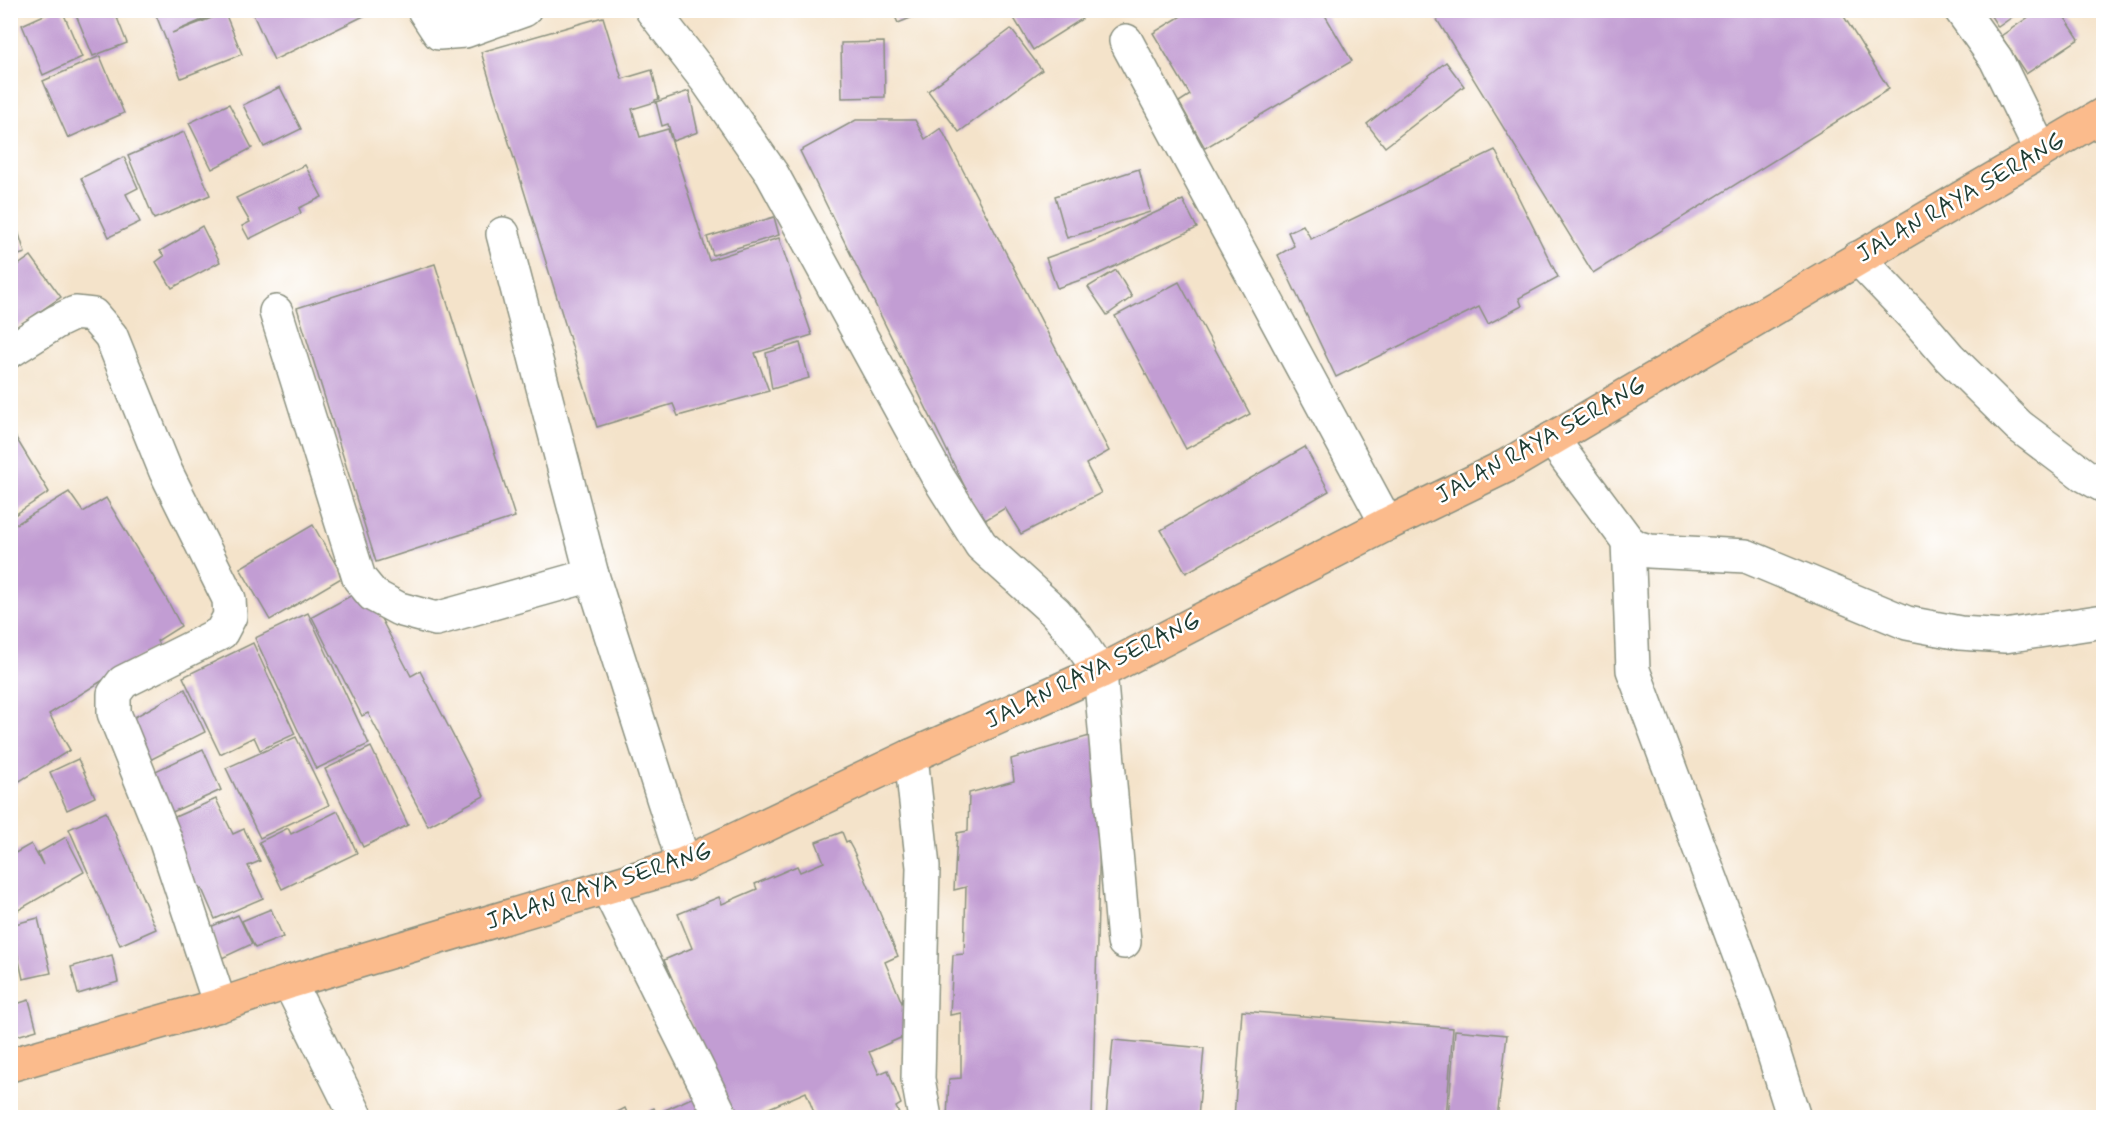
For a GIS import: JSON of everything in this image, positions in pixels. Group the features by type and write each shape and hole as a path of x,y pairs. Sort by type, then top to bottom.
{"highway":[{"name":"JALAN RAYA SERANG","path":"10,1065 220,1005 289,982 684,864 911,756 1100,672 1387,524 1506,466 2103,114"}],"street":[{"path":"424,10 439,33 465,31 524,10"},
{"path":"652,10 708,82 772,174 938,477 981,545 1055,612 1077,638 1100,672 1124,942"},
{"path":"1961,10 1996,59 2041,151"},
{"path":"1126,41 1387,524"},
{"path":"503,234 592,575 684,864"},
{"path":"1858,258 1949,357 2019,426 2084,475 2103,486"},
{"path":"276,312 359,578 373,595 399,609 436,619 592,575"},
{"path":"10,351 56,322 75,313 93,315 111,336 166,472 229,599 230,616 221,633 123,682 114,694 114,713 165,839 220,1005"},
{"path":"1552,439 1628,541 1635,547 1649,551 1746,556 1907,623 1960,633 2005,636 2103,621"},
{"path":"1628,541 1633,670 1761,1013 1794,1118"},
{"path":"911,756 923,867 918,1078 925,1118"},
{"path":"606,887 722,1118"},
{"path":"289,982 357,1118"}],"building":[{"path":"55,10 62,10 82,57 43,75 22,25"},
{"path":"74,10 114,10 127,43 93,56"},
{"path":"154,10 225,10 172,33 225,13 242,54 181,78"},
{"path":"251,10 376,10 274,60"},
{"path":"892,10 928,10 928,11 898,23"},
{"path":"1009,10 1077,10 1082,19 1033,50"},
{"path":"1191,10 1322,10 1352,61 1205,148 1179,102 1190,95 1153,33"},
{"path":"1431,10 1840,10 1889,89 1593,273"},
{"path":"1987,10 2022,10 1998,27"},
{"path":"2039,10 2060,10 2079,39 2026,74 2001,36"},
{"path":"603,17 622,79 652,70 659,99 632,109 640,137 668,129 709,260 779,238 812,335 755,353 769,391 678,416 673,404 597,427 481,52"},
{"path":"1011,29 1042,70 959,132 928,91"},
{"path":"884,42 885,97 842,98 841,43"},
{"path":"100,56 124,113 68,138 43,81"},
{"path":"1446,62 1464,86 1385,147 1367,124"},
{"path":"280,87 301,129 264,147 243,105"},
{"path":"689,91 698,132 673,141 668,124 662,126 656,102"},
{"path":"229,104 252,148 212,169 189,123"},
{"path":"856,120 915,120 925,139 941,128 1109,451 1086,464 1101,493 1021,534 1005,508 982,522 800,151"},
{"path":"184,132 210,195 154,219 128,156"},
{"path":"1495,150 1558,277 1519,298 1522,306 1488,324 1479,307 1336,377 1278,255 1294,246 1288,232 1303,225 1311,239"},
{"path":"124,157 138,188 126,194 140,222 109,237 81,178"},
{"path":"305,165 322,197 299,208 301,213 249,239 242,226 250,222 236,198"},
{"path":"1139,169 1150,212 1067,238 1055,196"},
{"path":"1183,200 1197,228 1098,274 1057,288 1046,258 1091,242"},
{"path":"10,206 25,253 10,258"},
{"path":"774,217 779,235 713,255 707,237"},
{"path":"202,226 220,262 172,288 156,262 164,256 160,251"},
{"path":"31,256 61,297 10,332 10,271"},
{"path":"435,264 515,517 376,562 297,308"},
{"path":"1116,270 1132,297 1107,315 1088,287"},
{"path":"1179,282 1250,414 1186,449 1115,316"},
{"path":"800,343 809,378 772,389 766,353"},
{"path":"10,428 49,492 10,518"},
{"path":"1305,447 1329,491 1186,573 1161,530"},
{"path":"69,492 83,512 106,498 181,626 157,641 159,645 49,714 70,750 10,787 10,528"},
{"path":"313,525 343,577 270,620 240,568"},
{"path":"365,588 411,676 420,671 484,796 428,826 368,713 362,716 312,617"},
{"path":"308,613 369,744 316,769 255,638"},
{"path":"253,643 295,734 260,750 254,737 220,754 183,677"},
{"path":"185,689 205,732 144,763 122,724"},
{"path":"1103,732 1092,1118 947,1118 949,1079 961,1078 961,1013 950,1015 953,955 964,954 966,887 954,890 957,833 968,831 969,793 1014,781 1011,759"},
{"path":"296,737 329,805 260,838 226,768"},
{"path":"371,747 408,825 363,847 325,769"},
{"path":"203,749 221,790 168,814 149,774"},
{"path":"78,759 95,797 67,810 50,772"},
{"path":"216,799 233,834 244,829 260,861 248,866 263,898 215,919 202,889 193,892 168,820"},
{"path":"338,811 357,853 282,889 259,842 288,828 291,834"},
{"path":"106,812 156,929 120,945 69,829"},
{"path":"842,832 854,852 898,956 885,962 914,1032 869,1052 879,1074 888,1070 901,1104 896,1107 901,1118 816,1118 806,1092 746,1118 731,1118 664,960 692,948 678,914 719,897 722,904 757,889 755,884 797,866 800,872 824,862 816,842"},
{"path":"66,837 84,872 10,915 10,856 31,844 43,865 38,853"},
{"path":"271,909 283,937 255,948 242,921"},
{"path":"238,915 252,944 222,958 208,928"},
{"path":"38,918 51,973 23,979 11,925"},
{"path":"112,955 118,982 78,994 71,967"},
{"path":"29,1000 37,1030 10,1038 10,1006"},
{"path":"1242,1011 1453,1028 1446,1118 1234,1118"},
{"path":"1455,1030 1507,1035 1497,1118 1448,1118"},
{"path":"1113,1040 1204,1048 1198,1118 1106,1118"},
{"path":"700,1094 711,1118 666,1118 663,1111"},
{"path":"625,1108 629,1118 606,1118"},
{"path":"654,1108 658,1118 635,1118"}]}
